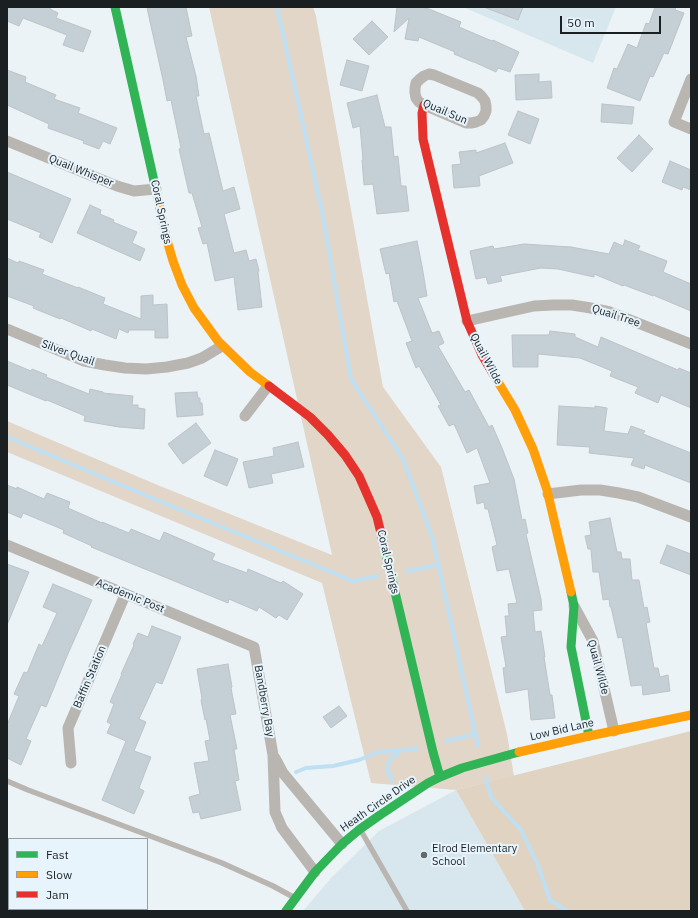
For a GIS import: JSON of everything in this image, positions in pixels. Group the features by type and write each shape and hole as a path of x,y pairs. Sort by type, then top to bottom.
{"street":[{"name":"Coral Springs","path":"115,7 166,237 182,285 194,308 218,342 250,372 310,417 345,455 359,476 378,517 440,777"},
{"name":"Quail Sun","path":"434,74 478,94 485,101 486,111 481,120 466,123 424,105 416,98 416,83 424,76 434,74"},
{"path":"691,79 674,122 691,129"},
{"name":"Quail Wilde","path":"424,105 422,118 423,139 467,321 482,355 515,410 533,449 548,494 574,606 593,641 614,731"},
{"name":"Quail Whisper","path":"7,141 117,186 134,191 156,189"},
{"name":"Quail Tree","path":"467,321 534,306 572,305 610,312 691,344"},
{"name":"Silver Quail","path":"7,329 84,361 105,366 125,368 146,369 188,363 202,358 222,346"},
{"path":"245,416 268,386"},
{"path":"548,494 581,490 600,490 619,493 638,497 691,517"},
{"name":"Academic Post","path":"7,545 254,647"},
{"name":"Baffin Station","path":"71,763 68,728 125,594"},
{"name":"Quail Wilde","path":"574,606 571,647 589,736"},
{"name":"Bandberry Bay","path":"254,647 273,755 275,812 282,828 315,872"},
{"name":"Low Bid Lane","path":"440,777 462,768 520,752 691,715"},
{"name":"Bandberry Bay","path":"273,755 284,773 342,844"},
{"name":"Heath Circle Drive","path":"286,911 315,872 342,844 380,815 428,783 440,777"}],"lane":[{"path":"7,781 63,804 222,863 273,886 295,898"},
{"path":"360,829 407,911"}],"shaded area":[{"path":"209,7 313,7 316,16 383,387 441,467 507,734 514,776 456,790 371,783 322,583 7,452 7,421 160,486 332,555"},
{"path":"463,7 616,7 593,63"},
{"path":"691,731 691,911 525,911 456,790"},
{"name":"Elrod Elementary School","path":"456,790 525,911 303,911 331,878 379,831"}],"building":[{"path":"7,7 51,7 50,9 58,13 56,18 91,31 83,52 63,45 67,35 23,18 19,26 7,21"},
{"path":"147,7 186,7 192,36 186,37 196,76 199,96 196,96 204,134 209,133 223,191 234,187 240,209 224,214 234,253 246,250 249,261 256,259 259,271 262,307 238,310 234,277 215,281 207,243 203,244 198,228 202,227 192,193 189,193 179,149 181,148 171,100 167,101"},
{"path":"397,7 420,7 429,9 461,22 459,27 519,52 510,72 498,68 496,72 454,54 455,52 419,37 418,41 405,39 409,18 394,32"},
{"path":"523,7 518,20 486,8"},
{"path":"655,7 676,7 675,10 684,13 668,54 664,53 653,77 650,76 640,101 607,88 614,68 617,69 628,44 637,48 646,23 649,24"},
{"path":"372,21 388,37 369,55 353,39"},
{"path":"347,60 369,66 362,91 340,85"},
{"path":"7,70 26,77 25,82 56,95 54,99 80,108 78,113 117,128 110,144 103,141 99,149 83,143 84,141 48,128 49,124 7,105"},
{"path":"539,74 539,82 551,81 552,98 516,100 515,75"},
{"path":"377,95 385,127 391,127 394,157 398,156 401,186 406,186 409,211 377,214 373,184 364,185 360,126 353,128 347,103"},
{"path":"602,104 634,107 632,124 601,122"},
{"path":"518,111 539,119 530,144 508,135"},
{"path":"639,135 653,149 632,172 617,158"},
{"path":"505,143 513,163 479,176 480,186 454,188 452,165 461,164 459,152 476,150 476,153"},
{"path":"670,161 691,170 691,190 683,187 682,190 662,182"},
{"path":"7,172 71,199 52,243 39,237 41,233 7,219"},
{"path":"90,205 101,210 100,214 114,220 113,222 137,232 132,243 145,249 140,261 77,233"},
{"path":"625,240 640,246 638,250 667,261 663,272 691,284 691,311 653,295 624,285 623,286 594,274 594,277 558,269 541,268 500,276 502,281 488,284 486,277 476,279 470,251 493,246 494,249 524,244 571,247 609,254 614,242 623,246"},
{"path":"417,241 427,296 418,298 432,333 439,331 444,343 438,346 465,392 469,390 489,427 492,425 514,479 522,520 525,519 528,533 526,534 541,599 542,610 533,611 535,632 541,631 550,695 552,695 555,718 531,720 528,689 506,693 503,668 506,667 501,637 507,636 505,616 509,616 508,604 517,603 509,569 497,571 492,547 497,545 488,509 485,509 484,502 477,504 474,486 490,483 477,448 467,453 454,424 449,426 438,406 441,405 419,366 416,368 406,343 412,341 397,301 394,302 389,273 386,274 380,249"},
{"path":"7,258 18,263 19,261 44,270 42,274 105,298 103,304 141,319 141,296 153,295 153,305 167,304 168,338 155,338 155,330 129,330 128,333 119,329 116,339 92,329 91,331 61,318 60,319 33,308 34,306 7,296"},
{"path":"550,331 575,334 575,337 598,347 601,337 678,370 679,368 691,373 691,408 661,395 658,403 635,393 638,387 610,376 612,371 580,358 538,354 538,367 513,367 512,335 549,335"},
{"path":"7,361 31,371 32,369 47,375 46,377 89,394 90,389 103,393 133,396 132,405 138,405 138,408 145,409 144,429 119,427 84,421 85,416 7,385"},
{"path":"197,392 198,398 200,398 200,403 202,403 203,415 177,417 175,393"},
{"path":"559,406 595,408 595,406 607,408 604,431 628,434 631,426 645,431 643,434 691,453 691,483 645,465 644,469 631,465 634,458 589,453 590,447 557,445"},
{"path":"196,423 211,443 183,464 168,444"},
{"path":"298,442 304,467 271,474 273,483 249,488 243,462 274,456 273,448"},
{"path":"215,450 238,459 227,486 204,476"},
{"path":"7,485 17,489 17,487 44,499 47,493 70,502 68,508 129,533 131,529 160,541 164,532 215,554 212,560 247,573 248,569 281,583 283,581 303,594 287,620 279,615 276,618 259,607 257,611 229,599 228,603 91,547 92,546 63,533 64,530 23,513 21,518 7,512"},
{"path":"610,518 617,552 621,552 622,559 630,559 632,580 639,580 644,608 647,607 650,622 646,623 654,668 658,668 660,677 668,675 670,691 643,695 642,685 631,686 622,637 618,638 609,599 603,600 599,572 593,572 591,549 588,549 585,536 591,535 589,522"},
{"path":"667,545 691,554 691,575 660,563"},
{"path":"7,564 29,572 7,625"},
{"path":"53,584 92,600 46,707 41,705 26,739 31,741 21,765 7,758 7,725 19,696 14,694 24,672 27,673 39,644 42,646 57,613 43,607"},
{"path":"152,626 181,637 162,684 156,682 139,719 146,722 134,751 151,757 139,788 144,791 134,814 102,800 126,741 107,733 111,724 107,722 114,704 110,702 138,633 148,637"},
{"path":"228,664 236,714 230,715 237,749 234,749 239,780 235,781 241,810 201,819 199,812 193,813 189,797 200,794 194,763 209,761 205,741 210,740 201,700 197,669"},
{"path":"339,706 347,716 331,728 323,717"}],"waterway":[{"path":"277,7 322,211 351,379 403,459 432,536 478,746"},
{"path":"7,437 353,581 378,576"},
{"path":"407,571 438,565"},
{"path":"446,741 475,734"},
{"path":"296,772 306,768 333,766 359,760 378,752 417,748"},
{"path":"392,781 387,768 390,760 400,751"},
{"path":"486,778 491,797 521,830 537,863 550,900 567,911"}],"traffic: fast":[{"path":"115,7 156,190"},
{"path":"385,550 440,777"},
{"path":"571,592 574,606 571,647 589,736"},
{"path":"286,911 315,872 342,844 380,815 428,783 440,777 462,768 519,752"}],"traffic: slow":[{"path":"156,190 166,237 173,261 182,285 194,308 218,341 250,372 269,386"},
{"path":"495,377 515,410 533,449 547,490 571,592"},
{"path":"519,752 691,715"}],"traffic: jam":[{"path":"424,105 422,113 423,139 467,321 482,355 495,377"},
{"path":"269,386 310,417 345,455 359,476 377,517 385,550"}],"place":[{"name":"Elrod Elementary School","path":"424,855"}]}
